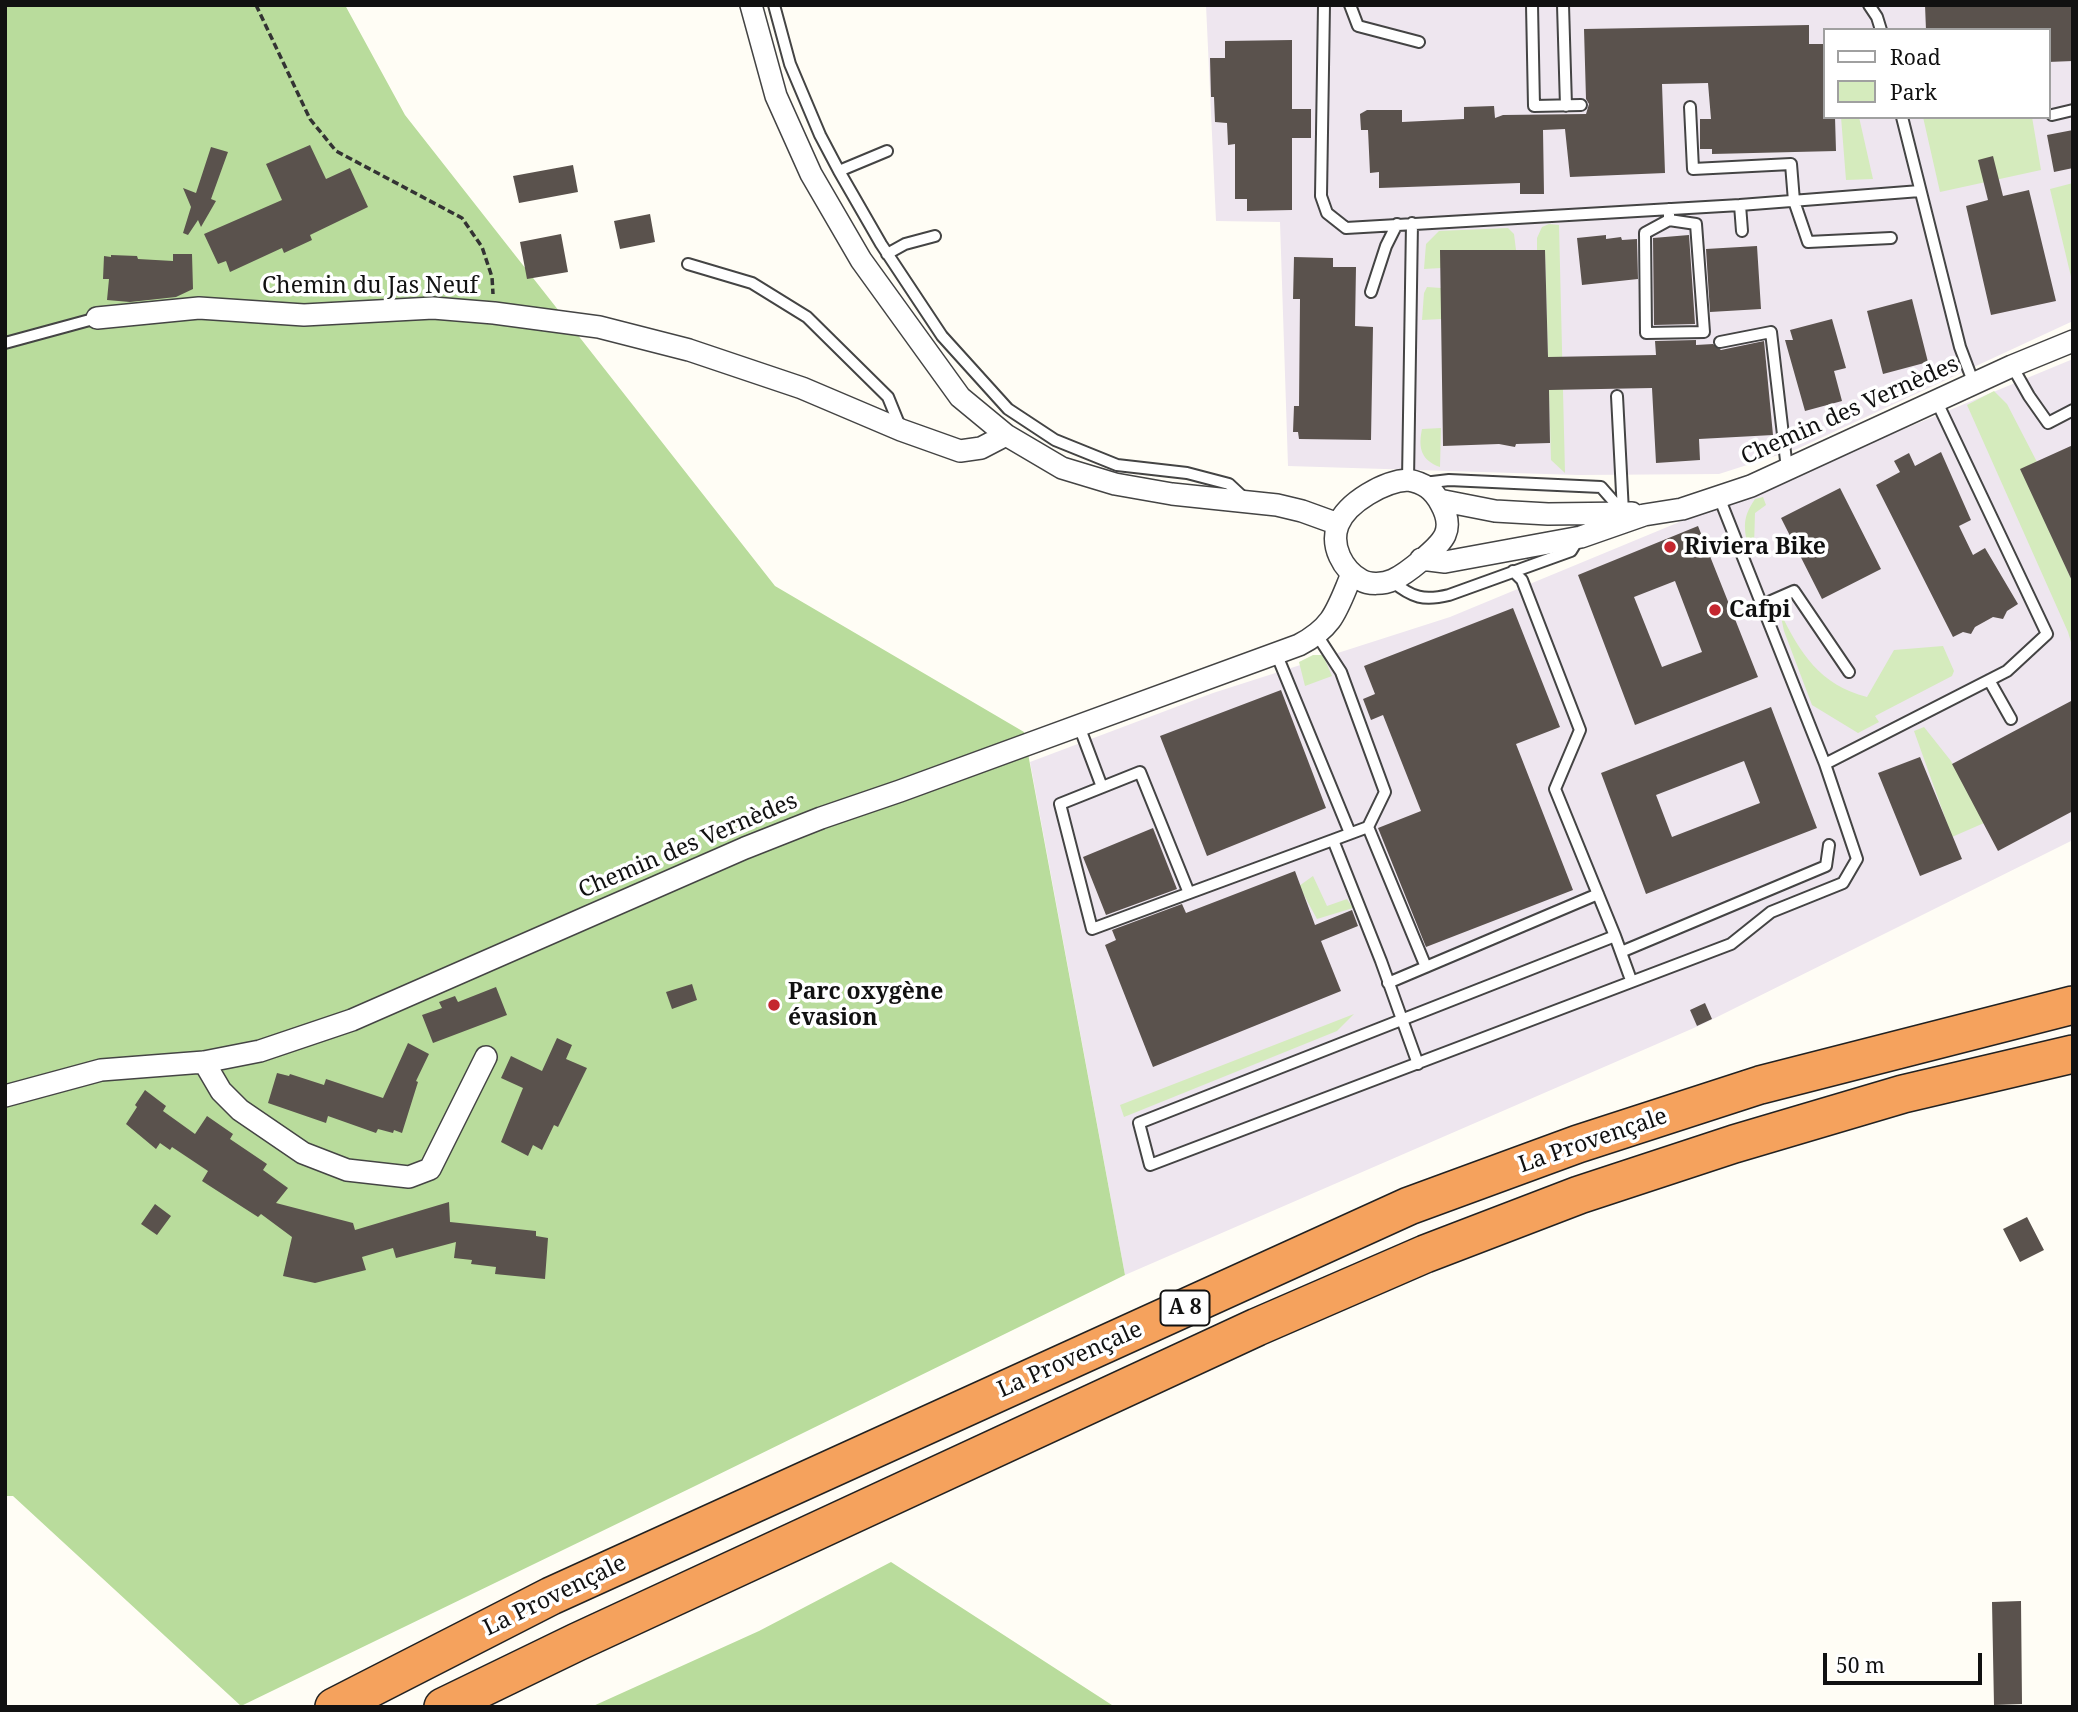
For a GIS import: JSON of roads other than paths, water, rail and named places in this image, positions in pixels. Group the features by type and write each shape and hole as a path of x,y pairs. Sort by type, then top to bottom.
{"highway":[{"name":"La Provençale","path":"334,1707 551,1596 1409,1206 1578,1144 1760,1085 2073,1005"},
{"name":"La Provençale","path":"443,1707 577,1642 1244,1333 1425,1254 1579,1195 1734,1144 1903,1094 2073,1054"}],"street":[{"path":"751,5 776,96 811,174 861,260 960,397 1006,435 1062,468 1115,484 1302,511 1338,524"},
{"name":"Chemin du Jas Neuf","path":"97,318 199,308 304,315 433,308 494,313 599,327 689,350 802,388 901,430 960,451 981,448 1006,435"},
{"name":"Chemin des Vernèdes","path":"1439,500 1494,511 1548,514 1634,513 1682,509 1787,469 1936,400 2073,341"},
{"path":"1395,481 1416,482 1439,500 1446,513 1446,534 1437,547 1392,581 1365,583 1352,574 1341,560 1336,541 1338,524 1354,506 1372,492 1395,481"},
{"name":"Chemin des Vernèdes","path":"1420,559 1445,562 1581,537 1634,513"},
{"path":"1317,635 1329,623 1352,574"},
{"name":"Chemin des Vernèdes","path":"5,1096 101,1070 204,1062 261,1051 352,1020 745,848 1276,653 1317,635"},
{"path":"204,1062 221,1091 240,1110 303,1153 347,1170 409,1177 430,1169 486,1057"}],"lane":[{"path":"774,5 790,64 820,135 887,254 942,335 1008,409 1055,440 1117,465 1187,473 1229,484 1248,503"},
{"path":"1324,5 1321,196 1327,214 1346,228 1412,223 1669,214 1740,205 1920,191"},
{"path":"1350,5 1357,26 1419,42"},
{"path":"1532,5 1534,106 1581,105"},
{"path":"1563,5 1566,106"},
{"path":"1869,5 1880,28"},
{"path":"1690,107 1693,169 1791,164 1794,201 1808,242 1891,238"},
{"path":"2052,115 2073,110"},
{"path":"1902,119 1960,347 1974,384"},
{"path":"839,171 887,151"},
{"path":"1740,205 1742,231"},
{"path":"1669,214 1696,223 1704,332 1646,333 1645,233 1669,214"},
{"path":"1412,223 1416,482 1449,480 1601,487 1634,513"},
{"path":"1371,292 1386,246 1397,224"},
{"path":"887,254 905,244 935,236"},
{"path":"688,264 752,283 807,317 888,397 901,430"},
{"name":"Chemin du Jas Neuf","path":"5,343 97,318"},
{"path":"1720,341 1771,332 1787,469"},
{"path":"2012,366 2048,423 2073,410"},
{"path":"1617,396 1634,513"},
{"path":"1825,764 2007,671 2047,634 1936,400"},
{"path":"1615,936 1139,1123 1150,1165 1731,944 1770,912 1843,883 1857,859 1825,764 1719,497"},
{"path":"1392,581 1406,592 1432,599 1571,551 1581,537"},
{"path":"1513,571 1522,580 1580,730 1555,789 1631,981"},
{"path":"1762,605 1794,591 1849,672"},
{"path":"1189,893 1140,772 1059,804 1092,929 1367,827 1385,792 1341,672 1317,635"},
{"path":"1276,653 1350,834"},
{"path":"1989,680 2011,719"},
{"path":"1079,726 1102,787"},
{"path":"1367,827 1426,967"},
{"path":"1333,840 1418,1064"},
{"path":"1620,952 1826,866 1829,845"},
{"path":"1388,983 1598,894"}],"place":[{"name":"Riviera Bike","path":"1670,547"},
{"name":"Cafpi","path":"1715,610"},
{"name":"Parc oxygène évasion","path":"774,1005"}]}
